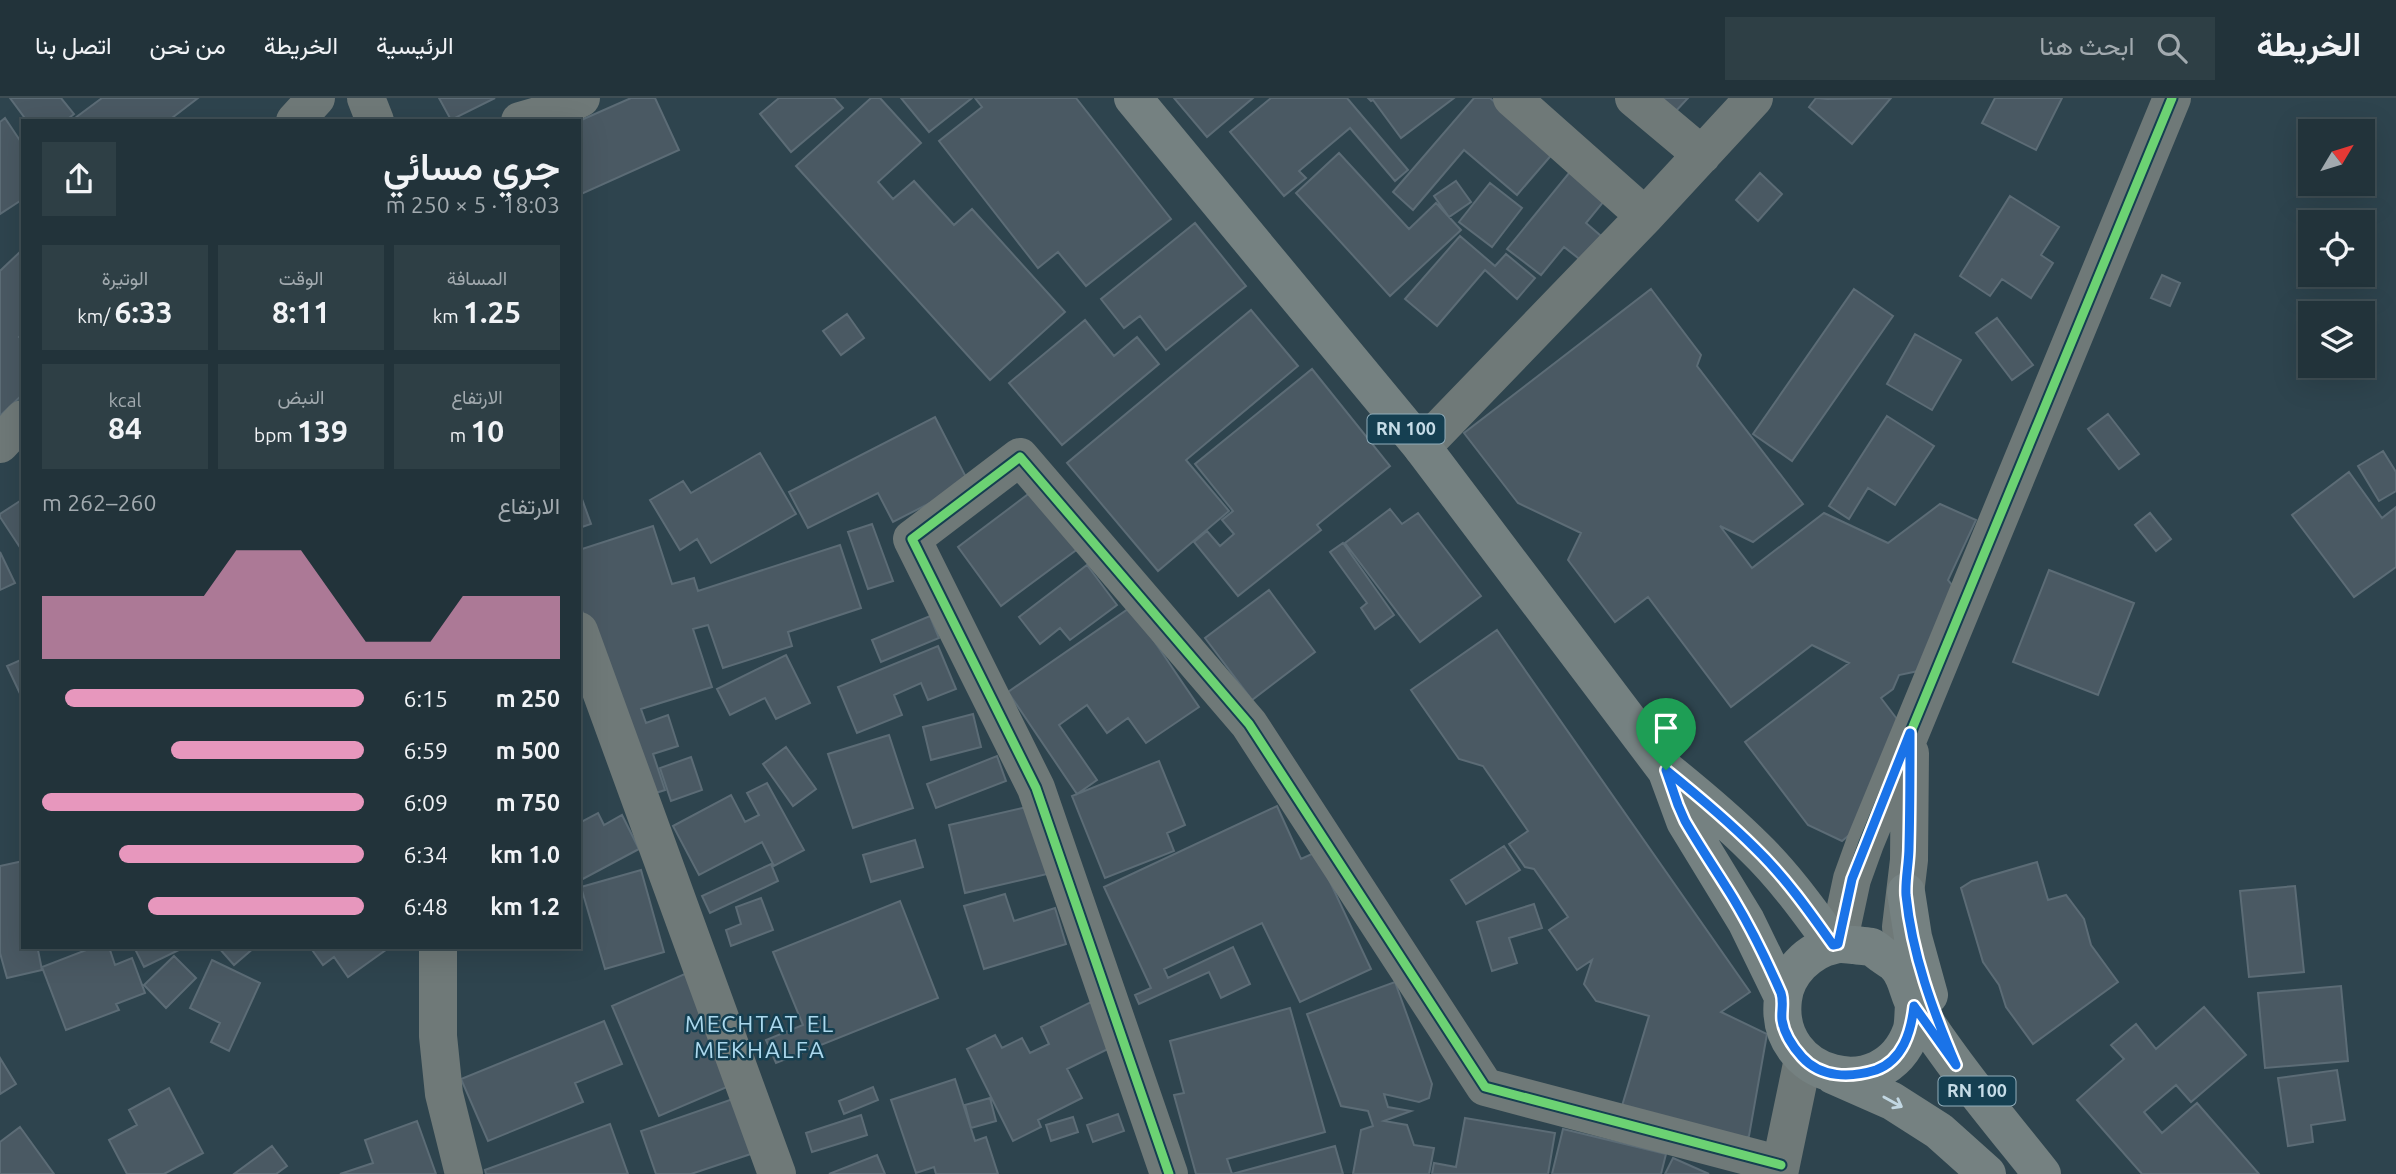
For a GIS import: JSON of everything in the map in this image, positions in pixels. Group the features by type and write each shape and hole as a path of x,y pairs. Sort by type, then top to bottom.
{"main road":[{"name":"RN 100","path":"1133,98 1422,447 1666,770 1713,808 1757,850 1836,944"},
{"name":"RN 100","path":"1666,770 1685,821 1746,921 1783,997"},
{"path":"1906,892 1924,981 1938,1024 1956,1065"},
{"path":"1836,944 1870,947 1897,965 1908,984 1914,1006 1911,1031 1900,1053 1880,1068 1856,1076 1817,1067 1790,1041 1782,1020 1783,997 1789,979 1800,964 1815,951 1836,944"},
{"name":"RN 100","path":"1914,1006 1956,1065 2042,1174"},
{"name":"RN 100","path":"1817,1067 1892,1101 1939,1131 1987,1174"}],"street":[{"path":"297,119 316,98"},
{"path":"365,98 365,119"},
{"path":"365,98 375,119"},
{"path":"527,119 555,111 582,98"},
{"path":"1512,98 1645,216"},
{"path":"1634,98 1702,155"},
{"path":"1422,447 1645,216 1754,98"},
{"path":"1836,944 1852,879 2172,98"},
{"path":"0,444 21,421"},
{"path":"1169,1174 1036,788 912,538 1020,457 1249,724 1485,1087 1780,1170 1817,1067"},
{"path":"581,636 777,1174"},
{"path":"1897,965 1909,850 1910,733"},
{"path":"438,949 438,1036 444,1094 464,1174"}],"building":[{"path":"10,98 61,98 74,114 68,119 26,119"},
{"path":"102,98 198,98 171,119 74,119"},
{"path":"439,98 495,98 453,119 450,119"},
{"path":"631,98 655,98 679,150 581,194 581,120"},
{"path":"779,98 834,98 843,108 791,152 760,114"},
{"path":"871,98 880,98 921,143 878,182 893,199 914,181 954,225 972,209 1065,312 990,380 796,166"},
{"path":"901,98 972,98 929,132"},
{"path":"975,98 1076,98 1171,219 1086,286 1058,252 1038,268 939,141 982,107"},
{"path":"1174,98 1253,98 1207,137"},
{"path":"1271,98 1347,98 1408,170 1395,181 1350,128 1299,171 1306,178 1284,196 1230,132"},
{"path":"1368,98 1454,98 1401,138 1373,100"},
{"path":"1474,98 1490,98 1554,152 1517,195 1464,150 1413,210 1393,192"},
{"path":"1658,98 1688,98 1674,113"},
{"path":"1816,98 1891,98 1852,144 1809,107"},
{"path":"1995,98 2062,98 2036,150 1982,123"},
{"path":"5,118 21,142 21,200 0,214 0,122"},
{"path":"1339,153 1409,229 1436,203 1461,230 1390,296 1296,193"},
{"path":"1574,167 1609,195 1586,223 1601,236 1582,261 1564,247 1541,275 1507,249"},
{"path":"1760,173 1782,194 1758,221 1736,200"},
{"path":"1456,181 1471,202 1449,217 1434,196"},
{"path":"1490,183 1522,208 1492,247 1459,222"},
{"path":"2010,196 2059,227 2041,255 2053,263 2031,298 2002,279 1990,296 1960,276"},
{"path":"1195,223 1246,286 1166,350 1140,316 1124,328 1101,299"},
{"path":"1460,236 1495,266 1506,254 1535,278 1517,299 1485,270 1437,326 1405,299"},
{"path":"21,251 21,396 0,416 0,271"},
{"path":"2162,275 2180,283 2170,306 2151,298"},
{"path":"1651,289 1701,355 1697,366 1803,504 1753,542 1720,526 1752,568 1824,513 1888,543 1940,504 1976,520 1948,580 1956,590 1918,671 1899,675 1893,689 1881,698 1903,727 1854,831 1842,841 1808,825 1745,742 1849,663 1812,645 1731,707 1648,597 1615,622 1568,560 1581,533 1518,503 1464,433"},
{"path":"1854,289 1893,316 1792,461 1753,434"},
{"path":"1251,310 1298,366 1186,460 1229,511 1158,571 1067,463"},
{"path":"847,314 864,338 841,355 823,331"},
{"path":"1997,318 2033,365 2012,380 1976,333"},
{"path":"1085,320 1114,356 1137,337 1159,364 1062,445 1009,383"},
{"path":"1915,334 1961,360 1932,410 1887,384"},
{"path":"1312,369 1390,466 1317,525 1321,530 1238,596 1194,542 1207,531 1220,546 1234,534 1222,520 1233,511 1195,464"},
{"path":"2108,414 2139,454 2119,469 2088,429"},
{"path":"1887,416 1934,446 1895,505 1868,488 1849,519 1829,506"},
{"path":"935,417 969,483 893,522 878,493 808,528 789,492"},
{"path":"2383,451 2396,472 2396,491 2379,501 2358,466"},
{"path":"760,453 796,514 711,563 697,539 680,550 650,500 683,481 691,493"},
{"path":"2349,472 2382,518 2396,507 2396,567 2354,597 2292,515"},
{"path":"1035,489 1079,548 1001,606 958,547"},
{"path":"581,499 591,524 581,527"},
{"path":"21,500 21,549 0,517 0,514"},
{"path":"1390,509 1402,524 1418,513 1481,596 1420,642 1345,543"},
{"path":"2150,513 2171,539 2156,551 2135,525"},
{"path":"872,524 893,581 868,589 848,532"},
{"path":"653,526 672,584 694,578 698,591 840,545 861,608 788,632 792,646 723,668 708,625 693,629 712,687 641,709 646,723 668,715 678,746 653,754 665,790 643,797 581,607 581,549"},
{"path":"1343,543 1394,615 1375,629 1361,608 1367,603 1330,552"},
{"path":"0,552 15,583 0,590"},
{"path":"1087,565 1117,605 1070,640 1060,628 1040,644 1019,617"},
{"path":"2049,570 2134,603 2098,695 2013,662"},
{"path":"1269,590 1315,652 1252,700 1205,638"},
{"path":"1131,607 1199,707 1146,743 1128,718 1107,733 1087,705 1059,725 1097,780 1077,794 1008,692"},
{"path":"930,616 939,638 881,662 872,640"},
{"path":"1497,630 1750,992 1721,1012 1767,1034 1749,1136 1733,1147 1622,1106 1649,1016 1596,1001 1584,984 1592,960 1577,970 1549,930 1568,917 1534,869 1525,867 1509,844 1528,831 1483,766 1459,759 1411,690"},
{"path":"938,646 956,689 928,700 921,683 894,695 902,715 857,733 838,687"},
{"path":"786,655 810,703 776,719 765,698 730,715 717,689"},
{"path":"21,660 21,696 7,666"},
{"path":"973,714 981,747 931,760 923,727"},
{"path":"889,735 913,808 853,828 828,754"},
{"path":"786,747 816,789 793,806 763,764"},
{"path":"997,756 1006,781 936,808 927,784"},
{"path":"691,757 702,790 671,801 660,768"},
{"path":"1159,761 1185,825 1167,833 1174,851 1105,878 1072,796"},
{"path":"767,783 804,850 774,866 762,842 699,875 673,826 731,795 745,822 759,815 747,793"},
{"path":"1031,806 1047,874 965,893 949,825"},
{"path":"1277,806 1301,859 1316,852 1371,969 1300,1002 1262,923 1164,969 1168,978 1233,947 1250,984 1221,998 1209,972 1139,1004 1135,995 1151,988 1104,887"},
{"path":"598,813 604,825 622,815 639,849 581,880 581,822"},
{"path":"915,840 923,867 871,882 863,855"},
{"path":"1504,846 1520,870 1466,904 1451,880"},
{"path":"21,861 21,949 43,949 38,950 42,970 7,978 0,953 0,866"},
{"path":"2037,862 2048,900 2066,895 2084,919 2091,945 2118,982 2033,1044 2006,1007 1999,985 1983,962 1961,888 1972,881"},
{"path":"771,864 778,881 710,913 702,896"},
{"path":"641,870 664,952 605,969 581,887"},
{"path":"2295,886 2304,972 2249,977 2240,891"},
{"path":"1005,894 1014,921 1055,908 1066,944 984,969 964,906"},
{"path":"761,898 773,930 731,946 726,930 741,924 736,907"},
{"path":"900,901 938,998 776,1063 766,1040 803,1025 773,952"},
{"path":"1534,904 1542,928 1509,938 1517,963 1492,971 1477,922"},
{"path":"89,949 110,949 115,965 132,958 145,993 116,1004 119,1010 66,1030 42,967"},
{"path":"135,949 181,949 144,967"},
{"path":"220,949 253,949 234,965"},
{"path":"311,949 387,949 348,977 334,957 323,965"},
{"path":"174,956 196,978 166,1008 144,985"},
{"path":"212,960 260,983 229,1051 211,1042 220,1023 190,1008"},
{"path":"687,973 734,1084 659,1116 612,1006"},
{"path":"1395,982 1432,1084 1429,1098 1419,1102 1384,1094 1388,1107 1411,1111 1384,1121 1407,1125 1414,1145 1434,1148 1429,1174 1353,1174 1361,1130 1373,1126 1368,1111 1341,1106 1307,1014"},
{"path":"2341,986 2348,1061 2265,1068 2258,993"},
{"path":"1093,1001 1116,1045 1067,1069 1082,1098 1038,1120 1041,1127 1013,1141 967,1049 995,1035 1002,1048 1022,1038 1030,1053 1049,1044 1041,1027"},
{"path":"2204,1007 2246,1055 2191,1102 2176,1085 2144,1112 2162,1133 2197,1103 2259,1174 2142,1174 2077,1100 2124,1059 2111,1045 2136,1024 2156,1049"},
{"path":"1290,1008 1325,1132 1227,1159 1232,1174 1196,1174 1174,1095 1184,1093 1170,1041"},
{"path":"604,1021 622,1064 575,1083 583,1102 488,1141 461,1079"},
{"path":"0,1058 16,1084 0,1094"},
{"path":"2337,1070 2345,1120 2311,1125 2313,1142 2288,1146 2278,1078"},
{"path":"955,1079 975,1141 986,1137 998,1174 936,1174 934,1167 916,1173 891,1100"},
{"path":"873,1087 878,1100 844,1114 839,1101"},
{"path":"169,1088 203,1153 164,1174 127,1174 109,1140 137,1125 129,1110"},
{"path":"747,1094 766,1149 691,1174 656,1174 641,1131"},
{"path":"990,1098 996,1121 971,1128 965,1105"},
{"path":"1118,1114 1124,1131 1093,1142 1087,1125"},
{"path":"861,1115 867,1135 812,1152 806,1133"},
{"path":"1073,1117 1078,1132 1051,1141 1046,1125"},
{"path":"1465,1118 1555,1133 1548,1174 1432,1174 1434,1163 1456,1167"},
{"path":"417,1121 436,1174 340,1174 373,1163 365,1140"},
{"path":"610,1124 628,1174 486,1174 485,1170"},
{"path":"20,1127 54,1174 0,1174 0,1142"},
{"path":"1563,1129 1666,1154 1661,1174 1552,1174"},
{"path":"272,1146 287,1166 276,1174 234,1174"},
{"path":"1335,1146 1343,1174 1232,1174"},
{"path":"877,1155 885,1174 829,1174"},
{"path":"1673,1158 1709,1174 1665,1174"}],"cycle path":[{"path":"1838,944 1852,879 1865,843 2172,98"},
{"path":"1169,1174 1036,788 912,539 1020,457 1249,724 1485,1087 1781,1165"}],"district":[{"name":"MECHTAT EL MEKHALFA","path":"760,1037"}],"route":[{"path":"1910,733 1910,830 1906,892 1924,981 1938,1024 1956,1065 1914,1006 1911,1031 1900,1053 1880,1068 1856,1076 1831,1074 1803,1059 1790,1041 1782,1020 1783,997 1746,921 1685,821 1666,770 1713,808 1757,850 1797,896 1833,945 1838,944 1843,912 1864,843 1910,733"}]}
